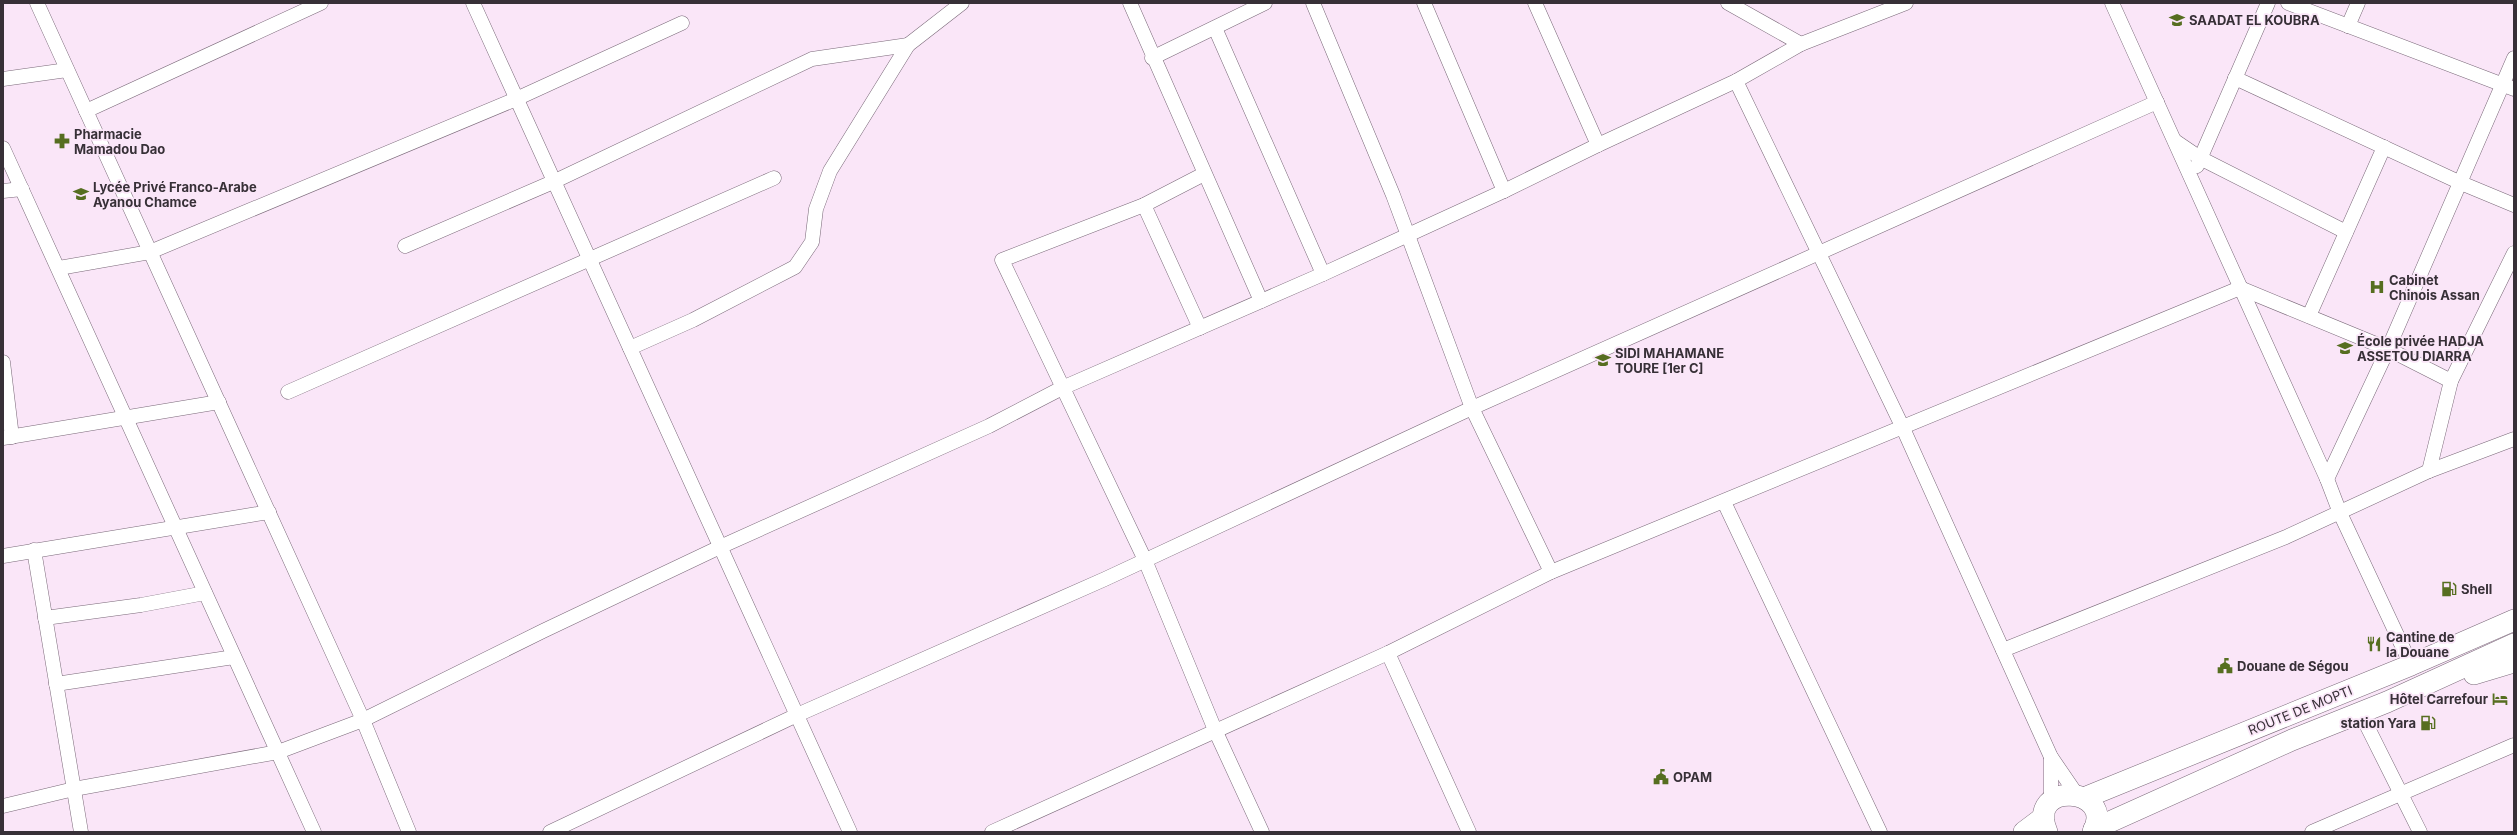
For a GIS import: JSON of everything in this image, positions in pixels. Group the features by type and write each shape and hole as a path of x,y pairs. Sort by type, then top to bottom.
{"highway":[{"path":"2486,631 2514,615"},
{"name":"ROUTE DE MOPTI","path":"2024,832 2047,817 2063,794 2080,796 2411,665 2514,620"},
{"name":"ROUTE DE MOPTI","path":"2093,831 2271,749 2360,712 2514,644"},
{"path":"2430,681 2481,672 2514,662"},
{"path":"2080,796 2093,808 2095,815 2093,831"}],"street":[{"path":"37,3 363,720 409,832"},
{"path":"86,111 321,3"},
{"path":"473,3 553,182 850,832"},
{"path":"630,348 693,320 795,267 812,242 816,209 830,171 908,45 962,3"},
{"path":"1130,3 1152,58 1261,301"},
{"path":"1152,58 1265,3"},
{"path":"1313,3 1408,235 1472,408 1551,572"},
{"path":"1424,3 1504,191"},
{"path":"1535,3 1598,145"},
{"path":"1728,3 1801,44"},
{"path":"3,806 74,789 278,752 363,720 543,631 720,547 989,426 1062,388 1323,274 1736,82 1801,44 1906,3"},
{"path":"2112,3 2327,479 2340,513 2411,665"},
{"path":"2190,178 2268,3"},
{"path":"2288,3 2509,87"},
{"path":"2348,26 2358,3"},
{"path":"59,268 150,252 516,98 682,23"},
{"path":"1215,28 1323,274"},
{"path":"404,246 553,182 812,59 908,45"},
{"path":"2327,479 2388,350 2461,183 2509,87 2514,58"},
{"path":"3,79 68,70"},
{"path":"2235,78 2461,183 2514,205"},
{"path":"1736,82 1902,426 2051,758 2080,796"},
{"path":"550,832 797,715 1145,560 1472,408 1820,254 2157,102"},
{"path":"2175,141 2200,158 2346,232"},
{"path":"2309,316 2384,147"},
{"path":"3,148 59,268 314,832"},
{"path":"1204,174 1144,205 1002,260 1145,560 1215,730 1262,832"},
{"path":"288,392 590,261 774,178"},
{"path":"3,191 22,189"},
{"path":"1144,205 1200,328"},
{"path":"2429,471 2451,381 2514,253"},
{"path":"992,832 1388,652 1551,572 1724,502 1902,426 2240,288 2388,350 2451,381"},
{"path":"3,362 8,437 219,402"},
{"path":"2003,650 2286,537 2429,471 2514,439"},
{"path":"1724,502 1880,832"},
{"path":"3,556 269,512"},
{"path":"34,550 81,832"},
{"path":"45,618 141,605 205,593"},
{"path":"1388,652 1469,832"},
{"path":"56,684 234,657"},
{"path":"2360,712 2420,832"},
{"path":"2312,832 2514,745"},
{"path":"2047,817 2051,758"}],"place":[{"name":"SAADAT EL KOUBRA","path":"2177,20"},
{"name":"Pharmacie Mamadou Dao","path":"62,141"},
{"name":"Lycée Privé Franco-Arabe Ayanou Chamce","path":"81,194"},
{"name":"Cabinet Chinois Assan","path":"2377,287"},
{"name":"École privée HADJA ASSETOU DIARRA","path":"2345,348"},
{"name":"SIDI MAHAMANE TOURE [1er C]","path":"1603,360"},
{"name":"Shell","path":"2449,589"},
{"name":"Cantine de la Douane","path":"2374,644"},
{"name":"Douane de Ségou","path":"2225,666"},
{"name":"Hôtel Carrefour","path":"2500,699"},
{"name":"station Yara","path":"2428,723"},
{"name":"OPAM","path":"1661,777"}]}
